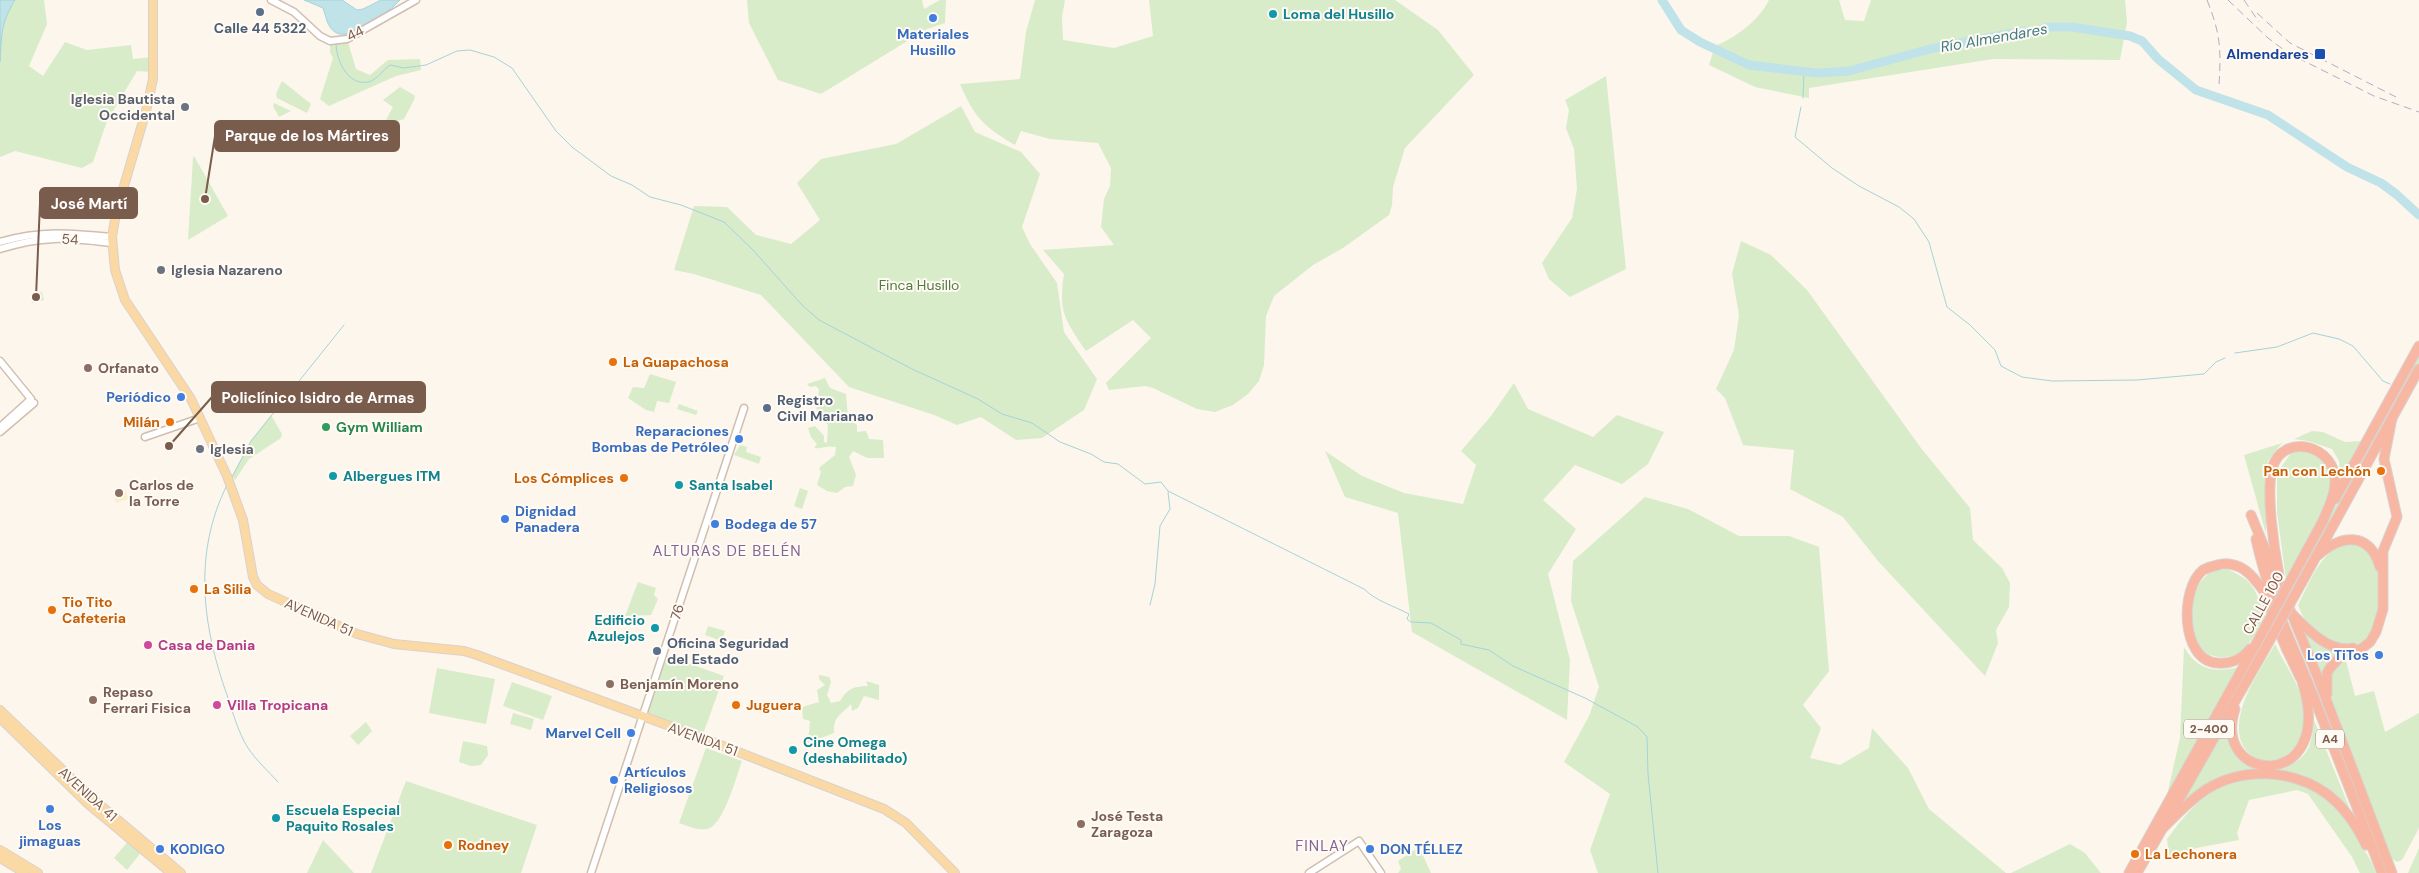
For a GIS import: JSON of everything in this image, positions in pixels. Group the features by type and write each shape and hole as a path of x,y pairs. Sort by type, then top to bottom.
{"highway":[{"name":"CALLE 100","path":"2129,873 2419,346"},
{"name":"CALLE 100","path":"2137,873 2240,695 2419,369"},
{"path":"2330,710 2326,689 2327,673 2341,656 2361,649 2370,642 2376,632 2383,609 2383,551 2396,517 2384,459 2392,418"},
{"path":"2282,593 2273,530 2272,470 2279,456 2290,448 2305,447 2319,451 2328,459 2334,470 2334,492 2322,523"},
{"name":"A4","path":"2382,873 2319,710 2275,606 2263,569 2251,515 2330,710 2392,873"},
{"path":"2289,612 2313,634 2331,646 2345,650 2365,643 2373,632 2381,607 2382,574 2377,557 2372,549 2366,544 2348,539 2330,545 2316,556"},
{"path":"2261,635 2248,652 2237,661 2212,662 2202,657 2194,649 2188,627 2191,589 2196,578 2204,570 2221,564 2236,565 2246,571 2275,606"},
{"name":"A4","path":"2263,569 2264,594 2286,648 2319,710"},
{"path":"2240,695 2231,727 2238,749 2245,758 2255,764 2275,767 2290,761 2302,748 2306,736 2308,704 2301,679"},
{"path":"2162,831 2206,789 2223,781 2258,774 2283,775 2306,783 2326,794 2342,808 2361,835 2382,873"}],"main road":[{"name":"AVENIDA 51","path":"153,0 152,88 122,189 112,240 114,270 122,295 191,399 227,476 245,526 253,577 257,585 268,594 308,614 364,636 394,644 477,655 884,809 910,827 955,873"},
{"name":"AVENIDA 41","path":"0,710 87,793 181,873"},
{"name":"AVENIDA 41","path":"0,718 88,804 171,873"},
{"path":"0,850 38,873"},
{"path":"0,858 25,873"}],"street":[{"name":"44","path":"280,3 309,24 320,36 330,41 347,39 416,0"},
{"name":"54","path":"0,242 39,233 63,232 112,240"},
{"name":"54","path":"0,248 38,239 62,237 112,240"},
{"path":"0,361 32,401"},
{"path":"0,427 32,401"},
{"path":"0,432 32,401"},
{"name":"76","path":"592,873 744,408"},
{"path":"145,437 200,418"},
{"path":"1309,873 1359,841 1381,873"}],"green space":[{"path":"15,0 44,0 47,24 29,66 43,76 65,42 87,50 131,45 133,59 153,57 153,72 137,71 107,121 93,162 82,168 15,151 0,157 0,36 4,17"},
{"path":"747,0 922,0 924,9 940,0 946,0 945,23 927,29 821,94 778,80 749,23"},
{"path":"1035,0 1065,0 1062,17 1063,40 1114,48 1153,36 1149,0 1395,0 1438,30 1474,75 1405,148 1393,187 1392,205 1389,215 1343,248 1313,265 1274,296 1266,316 1264,365 1259,381 1248,394 1233,405 1215,412 1197,409 1145,386 1109,390 1106,383 1151,338 1133,320 1086,351 1068,323 1062,298 1064,274 1043,250 1114,245 1101,227 1104,199 1110,186 1111,168 1098,143 1050,139 1021,131 1015,145 995,133 981,120 970,105 960,84 1020,79 1026,32"},
{"path":"1769,0 1839,0 1845,20 1864,21 1871,0 2125,0 2127,22 2120,60 1993,59 1809,88 1809,98 1755,87 1709,65 1715,46 1746,28 1759,15"},
{"path":"347,39 356,69 370,75 388,60 420,59 421,70 396,76 329,106 320,99 333,58 330,52 330,41"},
{"path":"1606,76 1626,269 1570,297 1549,279 1542,263 1572,218 1577,189 1574,149 1566,128 1569,110 1565,100"},
{"path":"282,81 311,104 307,113 277,98 276,94"},
{"path":"400,87 414,95 415,98 404,119 398,121 386,120 393,107 383,100"},
{"path":"274,103 291,111 279,117 273,106"},
{"name":"Finca Husillo","path":"961,106 975,132 1021,152 1040,174 1022,227 1030,244 1057,283 1064,332 1097,379 1084,410 1042,438 1016,440 981,417 957,425 934,415 849,387 761,295 694,274 674,270 694,206 727,207 756,235 791,244 820,220 797,183 821,159 896,144"},
{"path":"194,156 228,216 188,240 193,158"},
{"path":"1741,241 1771,255 1807,290 1921,448 1970,508 1973,540 2002,568 2010,583 2009,607 1996,630 1998,643 1985,676 1878,561 1843,517 1790,489 1794,450 1743,445 1725,398 1716,389 1734,350 1739,315 1732,274"},
{"path":"42,292 44,300 32,303 30,294"},
{"path":"2419,351 2419,364 2288,600 2286,595"},
{"path":"650,374 676,382 669,403 657,401 654,412 646,410 628,398 633,387 644,388"},
{"path":"825,378 830,388 846,394 848,419 857,425 857,432 866,431 869,439 883,440 884,458 867,458 853,451 849,457 856,475 853,486 845,487 837,493 827,491 817,485 821,472 819,468 835,455 836,447 814,448 817,444 811,437 808,428 815,426 824,436 824,442 827,443 828,425 817,409 819,389 816,386 810,387 807,384"},
{"path":"1514,383 1528,409 1593,437 1617,415 1664,432 1648,464 1622,484 1575,465 1543,500 1576,529 1548,574 1570,660 1567,720 1412,632 1398,513 1345,497 1325,451 1362,476 1404,493 1463,504 1476,465 1461,451 1491,416"},
{"path":"679,404 698,411 696,415 677,409"},
{"path":"271,415 282,434 281,438 249,459 235,480 232,476 251,441"},
{"path":"2312,431 2323,432 2345,442 2363,441 2341,478 2339,461 2332,449 2308,441 2294,439"},
{"path":"2282,443 2268,461 2266,478 2266,534 2244,455"},
{"path":"740,445 747,447 746,452 761,457 759,464 734,455"},
{"path":"2303,450 2314,455 2327,466 2331,482 2325,506 2306,546 2286,580 2277,512 2277,473 2291,453"},
{"path":"800,488 808,491 802,509 794,506"},
{"path":"1645,497 1688,509 1739,536 1789,536 1819,547 1829,671 1803,705 1821,728 1810,758 1840,765 1869,748 1872,728 1908,768 1929,809 2006,873 1598,873 1590,850 1610,794 1564,762 1589,716 1599,687 1571,601 1573,561"},
{"path":"2354,543 2364,549 2377,568 2380,594 2379,607 2371,631 2360,645 2349,646 2330,642 2314,631 2298,605 2313,575 2326,557 2343,545"},
{"path":"2227,569 2250,583 2266,617 2245,648 2233,656 2219,657 2212,656 2200,648 2196,642 2192,629 2192,606 2202,580 2211,571"},
{"path":"638,582 656,588 654,595 658,599 651,615 625,616"},
{"path":"2300,624 2344,652 2322,682"},
{"path":"708,626 725,631 722,641 705,635"},
{"path":"2275,644 2300,692 2304,723 2298,742 2288,754 2275,760 2261,760 2249,754 2241,742 2239,724 2248,692"},
{"path":"2184,647 2195,661 2207,668 2222,670 2239,667 2167,795 2180,738"},
{"path":"665,655 724,676 703,734 647,714"},
{"path":"2345,657 2355,696 2374,691 2385,732 2419,713 2419,828 2402,860 2397,862 2391,858 2332,701 2331,677 2336,667"},
{"path":"437,668 495,679 486,724 429,713"},
{"path":"819,675 829,677 831,682 827,695 831,703 840,701 851,689 868,686 866,681 879,685 879,700 864,696 858,708 852,711 851,704 838,716 834,733 808,743 810,721 803,719 802,707 819,702 817,690 825,685 819,679"},
{"path":"512,682 552,696 543,720 503,706"},
{"path":"513,713 534,719 531,730 510,724"},
{"path":"2230,719 2228,739 2232,750 2239,758 2249,764 2272,768 2294,763 2303,756 2310,744 2314,720 2350,809 2325,788 2307,779 2226,776 2207,783 2179,807"},
{"path":"366,722 372,731 358,745 350,736"},
{"path":"463,741 487,746 488,755 481,765 471,766 459,762"},
{"path":"706,748 742,761 725,808 710,828 702,829 679,823"},
{"path":"2261,777 2293,782 2306,787 2329,802 2349,825 2376,873 2360,873 2352,857 2308,794 2297,790 2249,800 2237,833 2239,840 2196,848 2170,862 2167,839 2197,804 2217,789 2244,780"},
{"path":"406,781 537,825 521,873 371,873"},
{"path":"130,839 143,850 127,870 114,858"},
{"path":"323,840 354,873 307,873"},
{"path":"2070,844 2085,853 2101,873 2011,873"},
{"path":"1419,847 1431,873 1398,873 1401,869 1398,861"},
{"path":"2419,848 2419,873 2408,873"}],"sand":[{"path":"126,492 128,499 116,503 114,496"}],"water":[{"path":"0,0 15,0 4,23 0,62"},
{"path":"304,0 342,0 357,10 381,0 400,0 388,11 359,30 341,34 335,32 330,27 323,8"}],"waterway":[{"name":"Río Almendares","path":"1662,0 1681,30 1700,42 1749,65 1817,73 1849,71 1930,49 2018,32 2037,31 2048,27 2072,27 2130,36 2142,41 2158,59 2196,90 2268,115 2347,167 2381,183 2419,215"},
{"path":"336,43 338,56 344,70 354,80 361,82 368,82 374,79 390,65 404,68 426,65 457,51 470,50 494,57 512,68 556,131 572,147 611,176 632,185 650,197 681,205 724,222 753,250 802,305 819,320 912,369 978,399 1002,414 1032,423 1060,442 1091,454 1104,462 1118,464 1145,484 1161,482 1168,491 1364,589 1380,600 1409,614 1407,619 1411,622 1431,623 1461,640 1461,644 1489,650 1513,666 1585,698 1638,727 1647,737 1648,774 1658,873"},
{"path":"1803,98 1804,72"},
{"path":"1801,107 1795,137 1832,168 1859,186 1899,207 1914,219 1929,242 1947,307 1970,325 1995,350 2001,366 2022,377 2052,381 2137,380 2204,374 2216,362 2225,358"},
{"path":"232,477 251,441 344,325"},
{"path":"2235,353 2277,347 2313,333 2339,339 2353,346 2383,381 2390,384"},
{"path":"227,485 216,511 205,563 207,616 218,669 244,742 258,761 278,782"},
{"path":"1150,605 1155,584 1160,526 1170,509 1168,492"}],"railway":[{"path":"2207,0 2219,42 2219,86"},
{"path":"2228,0 2268,38 2288,53 2374,96 2419,112"},
{"path":"2244,0 2259,22"},
{"path":"2257,13 2290,43 2396,97"}],"place":[{"name":"Calle 44 5322","path":"260,12"},
{"name":"Loma del Husillo","path":"1273,14"},
{"name":"Materiales Husillo","path":"933,18"},
{"name":"Almendares","path":"2320,54"},
{"name":"Iglesia Bautista Occidental","path":"185,107"},
{"name":"Parque de los Mártires","path":"205,199"},
{"name":"Iglesia Nazareno","path":"161,270"},
{"name":"José Martí","path":"36,297"},
{"name":"La Guapachosa","path":"613,362"},
{"name":"Orfanato","path":"88,368"},
{"name":"Periódico","path":"181,397"},
{"name":"Registro Civil Marianao","path":"767,408"},
{"name":"Milán","path":"170,422"},
{"name":"Gym William","path":"326,427"},
{"name":"Reparaciones Bombas de Petróleo","path":"739,439"},
{"name":"Policlínico Isidro de Armas","path":"169,446"},
{"name":"Iglesia","path":"200,449"},
{"name":"Pan con Lechón","path":"2381,471"},
{"name":"Albergues ITM","path":"333,476"},
{"name":"Los Cómplices","path":"624,478"},
{"name":"Santa Isabel","path":"679,485"},
{"name":"Carlos de la Torre","path":"119,493"},
{"name":"Dignidad Panadera","path":"505,519"},
{"name":"Bodega de 57","path":"715,524"},
{"name":"La Silia","path":"194,589"},
{"name":"Tio Tito Cafeteria","path":"52,610"},
{"name":"Edificio Azulejos","path":"655,628"},
{"name":"Casa de Dania","path":"148,645"},
{"name":"Oficina Seguridad del Estado","path":"657,651"},
{"name":"Los TiTos","path":"2379,655"},
{"name":"Benjamín Moreno","path":"610,684"},
{"name":"Repaso Ferrari Fisica","path":"93,700"},
{"name":"Villa Tropicana","path":"217,705"},
{"name":"Juguera","path":"736,705"},
{"name":"Marvel Cell","path":"631,733"},
{"name":"Cine Omega (deshabilitado)","path":"793,750"},
{"name":"Artículos Religiosos","path":"614,780"},
{"name":"Los jimaguas","path":"50,809"},
{"name":"Escuela Especial Paquito Rosales","path":"276,818"},
{"name":"José Testa Zaragoza","path":"1081,824"},
{"name":"Rodney","path":"448,845"},
{"name":"KODIGO","path":"160,849"},
{"name":"DON TÉLLEZ","path":"1370,849"},
{"name":"La Lechonera","path":"2135,854"}],"district":[{"name":"ALTURAS DE BELÉN","path":"727,551"},
{"name":"FINLAY","path":"1322,846"}]}
